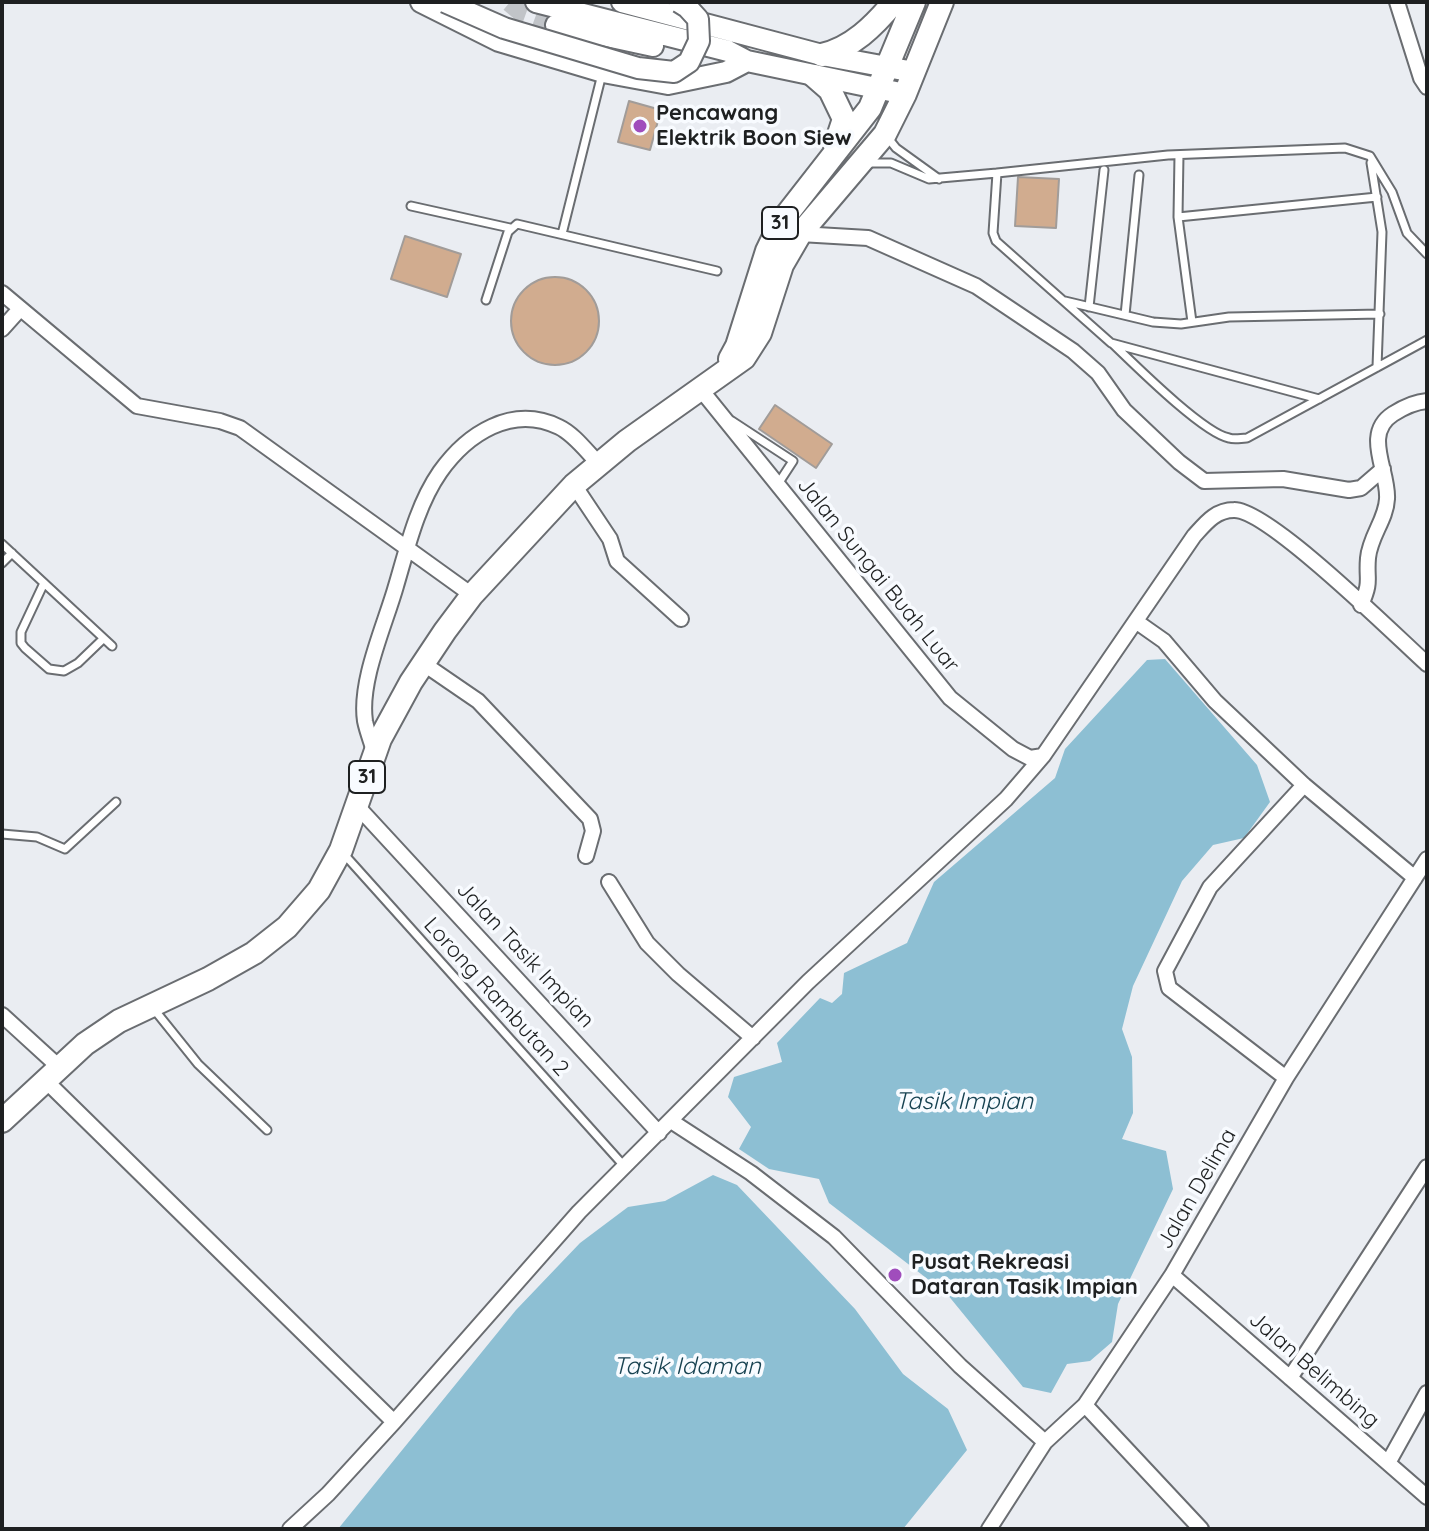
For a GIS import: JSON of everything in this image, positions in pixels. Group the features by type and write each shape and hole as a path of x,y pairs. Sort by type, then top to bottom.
{"main road":[{"path":"421,2 499,41 603,72 668,84 726,72 747,61"},
{"path":"445,2 504,28 638,68 674,72 689,62 699,41 698,19 679,2"},
{"path":"536,2 728,51 747,61"},
{"path":"622,2 905,94"},
{"path":"818,65 856,40 894,2"},
{"name":"31","path":"711,384 737,346 776,231 803,192 853,131 879,88 914,2"},
{"name":"31","path":"2,1121 85,1044 119,1021 208,979 254,953 287,927 319,890 341,850 375,752 424,664 472,595 574,485 627,441 744,358 760,333 782,265 800,234 885,134 905,94 942,2"},
{"path":"556,25 724,61 888,67 914,72"},
{"path":"818,65 844,119 841,134 828,162"}],"street":[{"path":"1397,2 1421,78 1427,87"},
{"path":"800,234 868,238 976,286 1073,351 1098,373 1124,410 1204,481 1283,479 1349,490 1361,488 1383,469"},
{"path":"2,293 137,406 220,421 240,428 472,595"},
{"path":"2,329 20,309"},
{"name":"Jalan Sungai Buah Luar","path":"711,384 717,410 950,698 1013,749 1030,758 1043,756"},
{"path":"1361,605 1370,585 1368,558 1388,495 1378,430 1403,407 1427,401"},
{"path":"375,752 365,721 365,690 408,547 422,508 440,472 488,426 514,418 543,421 562,428 599,464"},
{"path":"574,485 610,539 617,561 681,619"},
{"path":"290,1529 328,1494 394,1422 579,1212 808,982 1006,799 1043,756 1194,536 1212,516 1233,509 1249,513 1281,535 1427,664"},
{"path":"1137,622 1164,641 1215,701 1304,785 1415,878"},
{"path":"424,664 478,701 590,819 593,831 586,856"},
{"path":"1286,1078 1169,988 1165,971 1210,887 1304,785"},
{"name":"Jalan Tasik Impian","path":"358,807 659,1133"},
{"name":"Jalan Delima","path":"989,1529 1045,1442 1085,1405 1172,1275 1286,1078 1427,859"},
{"path":"609,882 647,943 753,1038"},
{"path":"2,1015 52,1074 394,1422"},
{"path":"671,1121 751,1173 834,1237 960,1366 1045,1442"},
{"path":"1290,1378 1427,1167"},
{"name":"Jalan Belimbing","path":"1172,1275 1427,1497"},
{"path":"1388,1463 1427,1393"},
{"path":"1085,1405 1201,1529"}],"lane":[{"path":"562,234 603,72"},
{"path":"885,134 896,148 939,179"},
{"path":"861,163 891,163 929,179 939,179 1179,155 1345,148 1370,156 1392,192 1407,233 1427,254"},
{"path":"1179,155 1178,217 1192,322"},
{"path":"1370,156 1382,232 1377,367"},
{"path":"1089,307 1104,170"},
{"path":"997,173 993,233 996,241 1151,381 1214,433 1231,439 1247,438 1427,340"},
{"path":"1125,315 1139,175"},
{"path":"1178,217 1377,197"},
{"path":"411,206 510,228 521,224 717,271"},
{"path":"486,300 510,228"},
{"path":"1062,300 1153,322 1181,324 1229,317 1380,314"},
{"path":"1111,343 1319,399"},
{"path":"717,410 793,461 777,486"},
{"path":"2,544 112,646"},
{"path":"2,563 12,553"},
{"path":"44,583 21,632 21,643 25,648 49,669 64,671 78,663 103,639"},
{"path":"2,834 37,837 65,849 116,802"},
{"name":"Lorong Rambutan 2","path":"341,850 625,1167"},
{"path":"151,1006 198,1064 267,1130"}],"water":[{"name":"Tasik Impian","path":"1165,659 1257,765 1270,802 1244,838 1213,845 1182,881 1133,986 1122,1029 1132,1057 1133,1113 1122,1139 1166,1151 1173,1189 1118,1304 1112,1342 1090,1361 1067,1364 1051,1393 1023,1387 947,1294 829,1203 819,1179 769,1169 739,1149 751,1127 728,1097 734,1077 782,1062 777,1043 820,998 832,1003 842,994 844,973 907,943 934,882 1055,778 1065,749 1147,660"},
{"name":"Tasik Idaman","path":"713,1175 737,1185 855,1309 903,1374 948,1409 967,1450 903,1529 338,1529 516,1310 580,1243 628,1207 665,1201"}],"building":[{"name":"Pencawang Elektrik Boon Siew","path":"629,101 661,110 650,150 618,142"},
{"path":"1018,177 1059,179 1056,228 1015,226"},
{"path":"405,236 461,254 447,297 391,279"},
{"path":"555,277 572,280 586,290 596,304 599,321 596,338 586,352 572,362 555,365 538,362 524,352 514,338 511,321 514,304 524,290 538,280"},
{"path":"775,405 832,444 816,468 759,429"}],"tunnel":[{"path":"510,2 523,13 556,25"}],"place":[{"name":"Pencawang Elektrik Boon Siew","path":"640,126"},
{"name":"Pusat Rekreasi Dataran Tasik Impian","path":"895,1275"}]}
